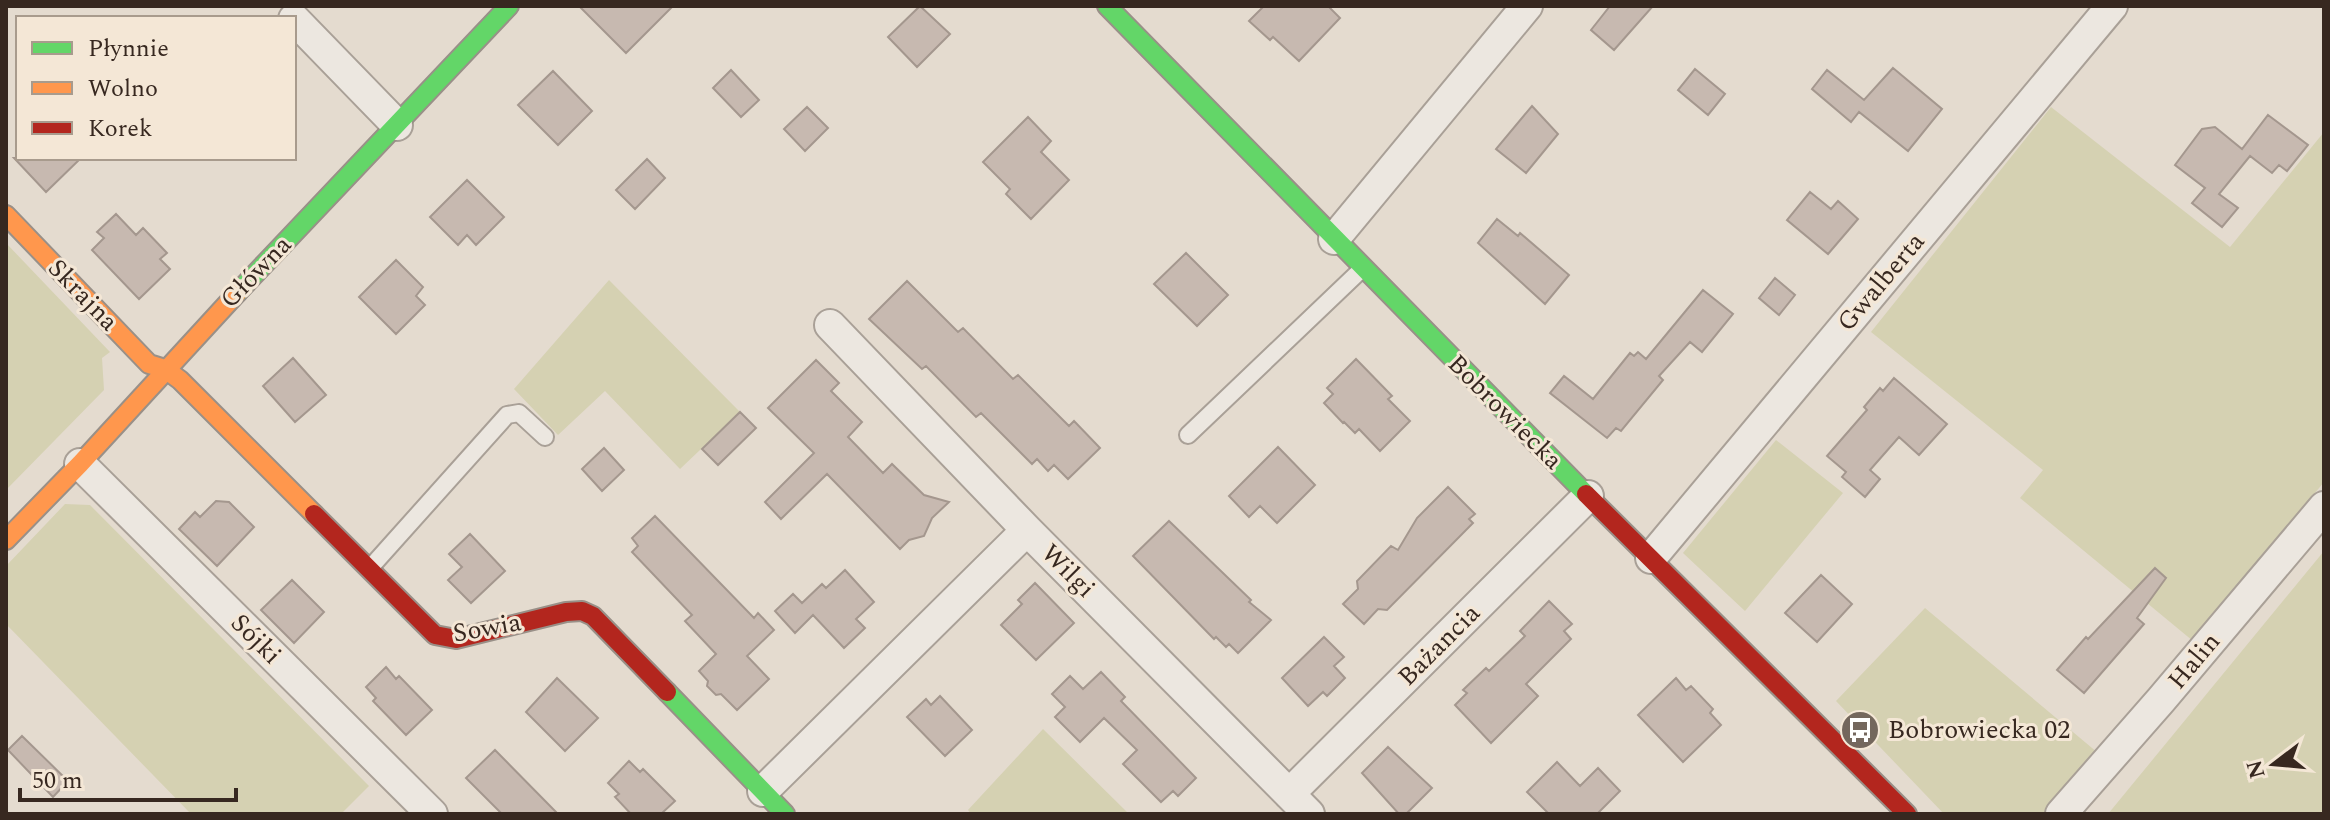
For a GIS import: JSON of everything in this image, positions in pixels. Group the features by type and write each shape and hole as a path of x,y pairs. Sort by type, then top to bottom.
{"street":[{"name":"Główna","path":"6,540 509,6"},
{"name":"Bobrowiecka","path":"1107,6 1588,496 1907,814"},
{"path":"1334,239 1527,6"},
{"name":"Gwalberta","path":"1651,558 2112,6"},
{"path":"296,20 397,125"},
{"name":"Skrajna","path":"6,215 149,364 165,369"},
{"name":"Wilgi","path":"830,325 1027,530 1299,804"},
{"name":"Sowia","path":"165,369 180,380 435,635 456,639 566,612 582,611 593,616 785,814"},
{"name":"Sójki","path":"80,464 432,814"},
{"name":"Bażancia","path":"1299,804 1588,496"},
{"name":"Halin","path":"2061,814 2324,507"},
{"path":"763,791 1027,530"}],"lane":[{"path":"1188,435 1363,268"},
{"path":"369,569 507,415 519,413 545,437"}],"shaded area":[{"path":"2051,107 2230,247 2324,132 2324,482 2193,641 2020,498 2043,470 1871,332"},
{"path":"6,243 110,352 102,358 104,390 6,490"},
{"path":"609,280 740,412 680,469 605,391 558,435 514,389"},
{"path":"1776,440 1843,493 1745,611 1683,553"},
{"path":"65,504 90,505 369,786 341,814 191,814 6,624 6,566"},
{"path":"2324,551 2324,814 2108,814"},
{"path":"1925,608 2098,753 2044,814 1944,814 1836,701"},
{"path":"1043,729 1129,814 971,814 968,810"}],"building":[{"path":"579,6 673,6 626,53"},
{"path":"920,6 950,34 917,67 888,37"},
{"path":"1264,6 1328,6 1340,18 1299,61 1273,37 1270,40 1249,21"},
{"path":"1610,6 1653,6 1614,50 1591,30"},
{"path":"1893,68 1942,109 1908,151 1859,112 1851,122 1812,89 1827,70 1864,100"},
{"path":"1695,69 1725,94 1708,115 1678,90"},
{"path":"731,70 759,100 741,117 713,88"},
{"path":"553,71 592,111 558,145 518,105"},
{"path":"1532,106 1558,134 1526,173 1496,149"},
{"path":"807,107 828,128 805,151 784,129"},
{"path":"2268,115 2308,145 2287,171 2279,165 2272,173 2250,156 2219,194 2238,208 2222,227 2192,203 2205,188 2175,165 2202,129 2215,127 2242,149"},
{"path":"1028,117 1051,141 1041,152 1069,180 1031,219 1006,194 1010,189 983,162"},
{"path":"14,158 79,160 46,192"},
{"path":"647,159 665,178 635,209 616,190"},
{"path":"467,180 504,217 476,245 467,235 458,245 430,217"},
{"path":"1810,192 1831,209 1838,201 1858,219 1828,254 1787,220"},
{"path":"116,214 136,235 143,228 167,253 160,259 170,269 139,299 92,250 104,238 97,232"},
{"path":"1497,219 1518,236 1520,233 1569,275 1545,304 1478,243"},
{"path":"1186,253 1228,295 1197,326 1154,284"},
{"path":"396,260 423,287 416,296 425,305 396,334 359,297"},
{"path":"1775,278 1795,295 1779,315 1759,298"},
{"path":"907,281 958,332 963,328 1013,379 1018,375 1069,426 1074,421 1100,448 1068,479 1054,465 1048,471 1037,459 1032,464 981,413 976,417 926,366 922,369 869,319"},
{"path":"1703,290 1733,314 1702,352 1690,342 1659,376 1663,380 1621,431 1616,428 1607,438 1550,393 1564,376 1593,399 1630,353 1634,356 1638,352 1646,359"},
{"path":"293,358 326,395 295,422 263,386"},
{"path":"1356,359 1392,396 1388,399 1410,421 1380,451 1359,429 1355,433 1324,403 1333,394 1327,388"},
{"path":"816,360 839,383 831,391 862,422 848,437 883,473 892,464 924,495 949,502 932,518 924,536 909,540 900,549 827,474 781,519 765,502 814,453 768,408"},
{"path":"1894,378 1947,424 1919,455 1899,437 1870,470 1880,479 1865,497 1842,477 1846,472 1827,456 1867,410 1864,407 1880,388 1883,391"},
{"path":"740,412 756,428 718,465 702,449"},
{"path":"1278,447 1315,485 1277,523 1260,506 1249,517 1229,496"},
{"path":"604,448 624,470 602,491 582,469"},
{"path":"1448,487 1475,514 1469,519 1473,523 1387,610 1378,609 1364,624 1343,604 1358,589 1357,581 1391,546 1398,550 1417,518"},
{"path":"216,501 229,502 254,527 217,566 179,529 195,512 200,517"},
{"path":"655,516 754,618 758,613 774,630 747,656 769,679 737,710 721,694 716,695 707,686 708,681 699,671 716,654 685,621 692,615 632,552 638,546 632,538"},
{"path":"1169,521 1251,600 1249,602 1271,620 1238,653 1229,644 1226,647 1216,637 1214,639 1133,556"},
{"path":"470,534 505,571 471,603 448,580 462,567 449,554"},
{"path":"2155,568 2166,578 2137,618 2144,624 2084,693 2057,670"},
{"path":"845,570 874,602 856,619 865,628 844,648 813,615 795,633 775,611 793,594 802,603 822,584 826,588"},
{"path":"1821,575 1852,604 1817,642 1785,613"},
{"path":"292,580 324,612 294,643 261,610"},
{"path":"1035,583 1074,623 1036,660 1001,625 1022,604 1018,600"},
{"path":"1549,601 1572,624 1564,631 1571,639 1526,684 1538,696 1491,743 1455,705 1467,693 1463,690 1486,668 1489,671 1525,636 1520,631"},
{"path":"1324,637 1344,657 1334,666 1345,678 1327,696 1323,692 1308,706 1282,678"},
{"path":"386,667 432,710 406,735 373,701 376,698 366,687"},
{"path":"1101,672 1125,697 1121,701 1196,778 1178,796 1173,791 1161,802 1123,764 1137,750 1104,718 1080,742 1055,717 1065,707 1052,694 1070,676 1083,689"},
{"path":"557,678 598,718 565,751 526,712"},
{"path":"1676,678 1686,690 1691,686 1713,709 1710,713 1721,725 1683,762 1638,715"},
{"path":"940,696 972,730 945,756 907,717 926,699 931,705"},
{"path":"22,736 68,781 53,797 8,750"},
{"path":"1388,747 1432,788 1406,814 1399,814 1362,773"},
{"path":"495,750 558,814 502,814 466,778"},
{"path":"629,761 640,772 643,769 675,801 661,814 631,814 615,797 619,794 608,783"},
{"path":"1557,762 1580,786 1598,768 1620,791 1597,814 1549,814 1527,792"}],"traffic: fast":[{"path":"238,292 509,6"},
{"path":"1107,6 1586,494"},
{"path":"667,692 785,814"}],"traffic: slow":[{"path":"6,215 149,364 165,369 180,380 314,514"},
{"path":"6,540 238,292"}],"traffic: jam":[{"path":"1586,494 1907,814"},
{"path":"314,514 435,635 456,639 566,612 582,611 593,616 667,692"}],"place":[{"name":"Bobrowiecka 02","path":"1860,730"}]}
